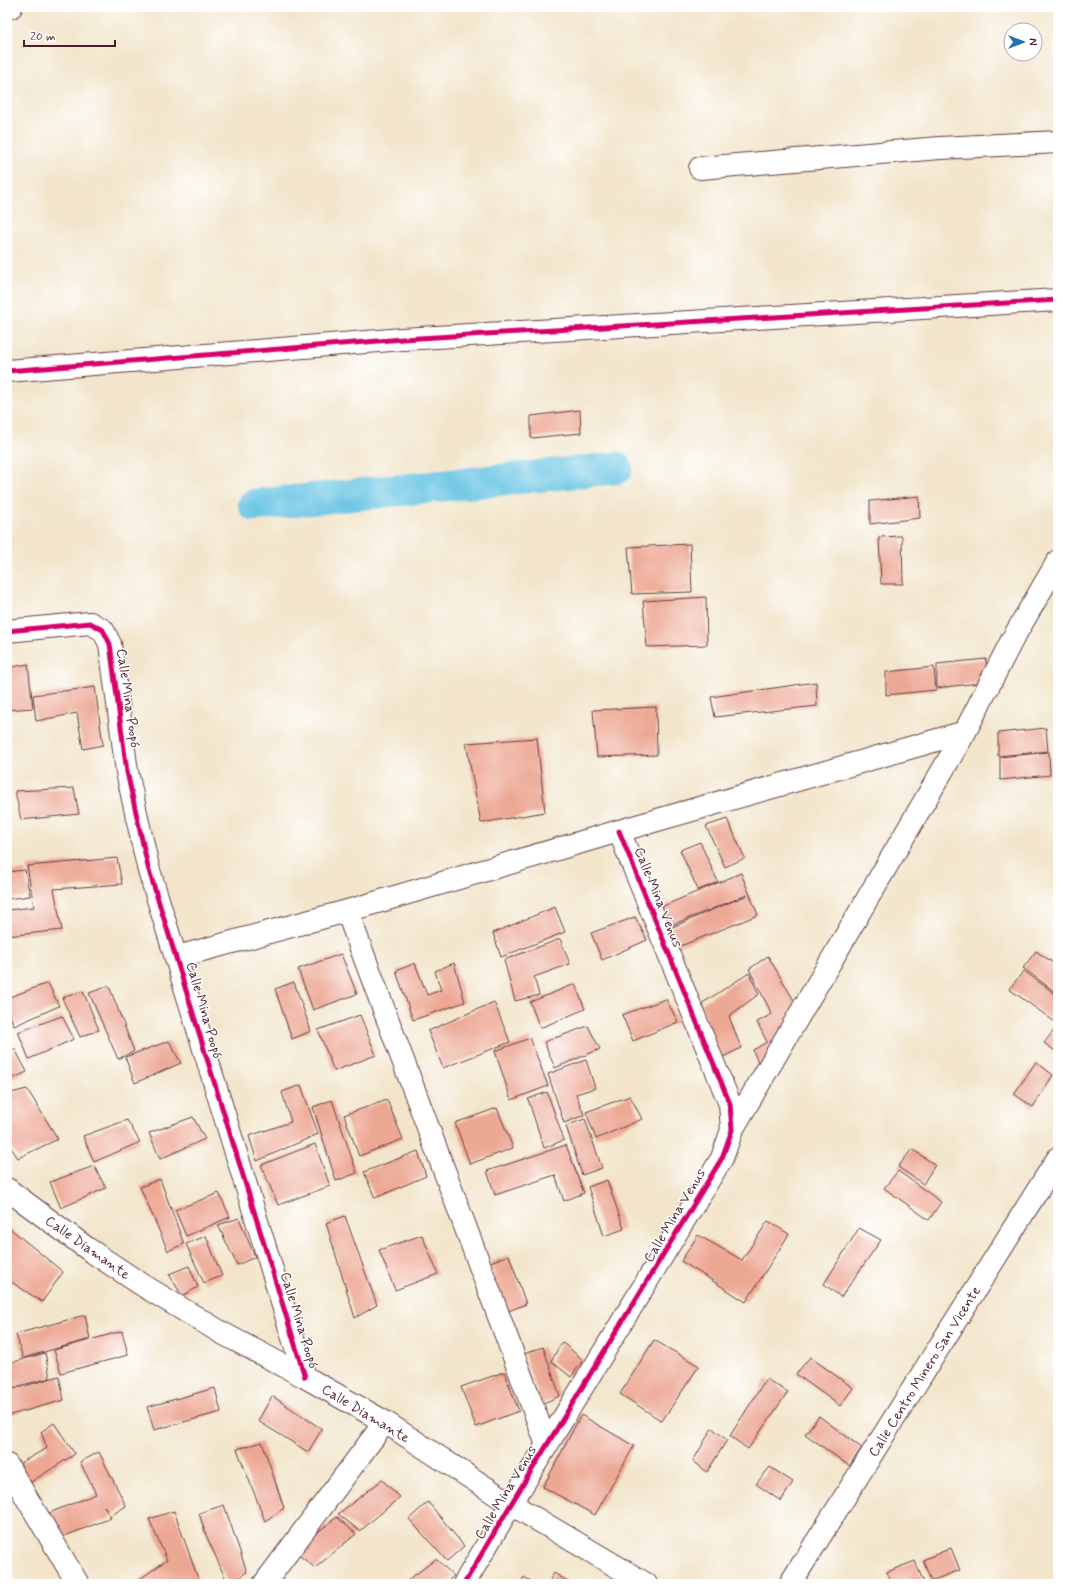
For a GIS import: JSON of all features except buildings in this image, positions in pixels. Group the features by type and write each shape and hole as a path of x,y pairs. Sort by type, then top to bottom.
{"street":[{"path":"700,168 940,148 1058,142"},
{"path":"7,371 403,339 1058,300"},
{"path":"732,1130 965,732 1012,640 1058,561"},
{"name":"Calle Mina Poopó","path":"7,631 90,623 103,630 110,644 127,772 148,866 177,957 224,1118 305,1377"},
{"path":"177,957 347,911 965,732"},
{"name":"Calle Mina Venus","path":"464,1584 511,1504 722,1158 732,1130 730,1104 619,831"},
{"path":"347,911 547,1445"},
{"name":"Calle Centro Minero San Vicente","path":"790,1584 1058,1158"},
{"name":"Calle Diamante","path":"7,1189 88,1249 144,1286 222,1333 385,1422 511,1504 646,1584"},
{"path":"264,1584 385,1422"},
{"path":"7,1465 78,1584"}],"waterway":[{"path":"254,505 617,468"}],"cycle path":[{"path":"7,371 403,339 1058,300"},
{"path":"7,631 90,623 103,630 110,644 127,772 148,867 305,1377"},
{"path":"464,1584 511,1504 722,1158 732,1130 730,1104 619,831"}]}
